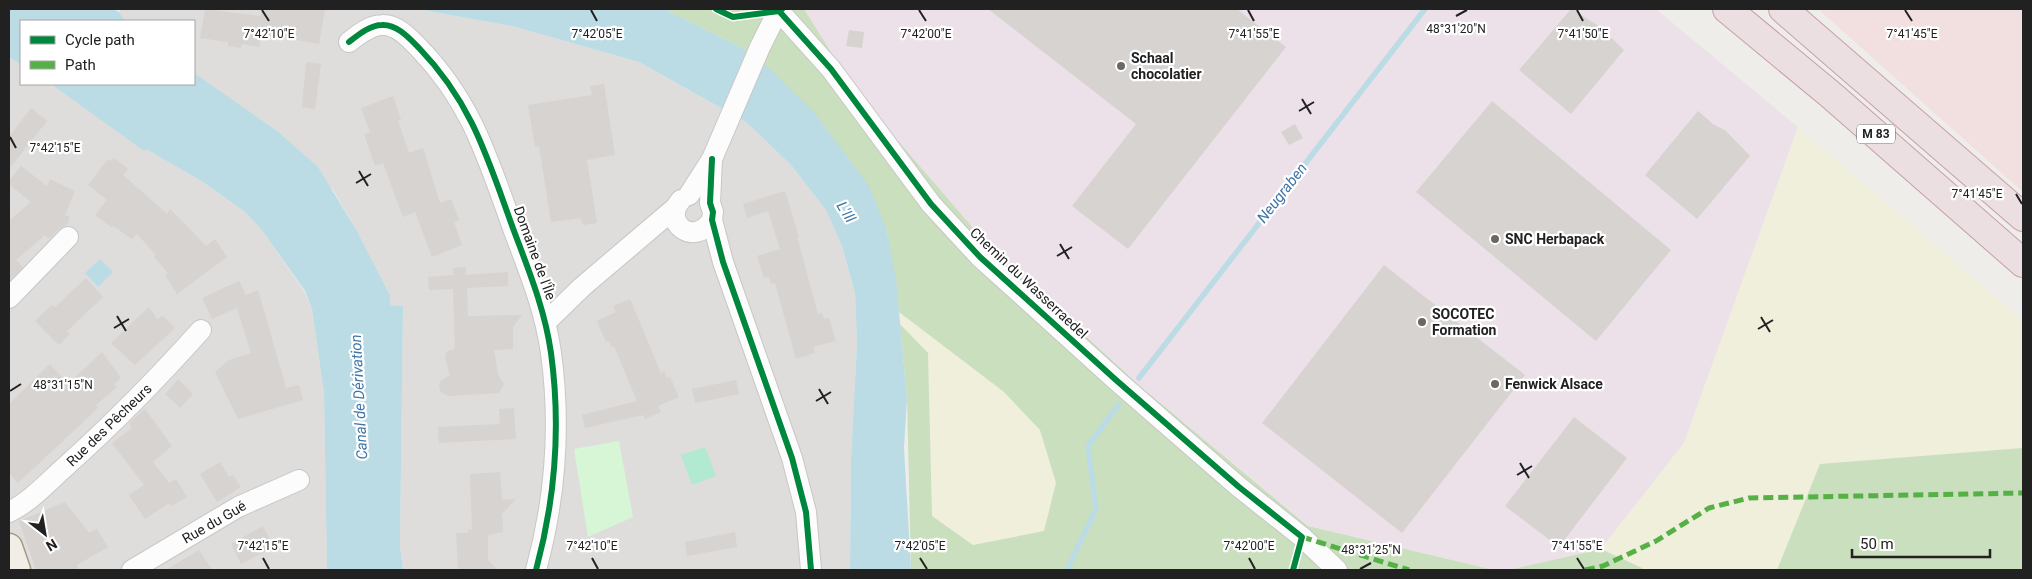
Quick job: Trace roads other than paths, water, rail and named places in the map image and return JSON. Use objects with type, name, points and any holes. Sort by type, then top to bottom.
[{"type":"highway","name":"M 83","points":[[1727,9],[1839,102],[2023,263]]},
{"type":"highway","name":"M 83","points":[[1783,9],[2023,217]]},
{"type":"highway","points":[[1807,9],[1817,18],[1838,56]]},
{"type":"main road","points":[[9,547],[17,570]]},
{"type":"street","name":"Domaine de l'Île","points":[[546,322],[582,287],[682,201],[712,159],[760,47],[779,10]]},
{"type":"street","name":"Chemin du Wasserraedel","points":[[779,10],[831,69],[931,204],[980,257],[1123,386],[1239,487],[1302,537],[1338,570]]},
{"type":"street","name":"Domaine de l'Île","points":[[349,42],[370,28],[383,24],[394,27],[405,34],[428,57],[455,91],[476,130],[535,285],[546,322],[551,353],[556,414],[549,515],[536,570]]},
{"type":"street","name":"Domaine de l'Île","points":[[712,159],[700,221],[723,262],[792,458],[806,512],[810,570]]},
{"type":"street","points":[[697,194],[705,197],[700,221],[674,215],[682,201],[697,194]]},
{"type":"street","name":"Domaine de l'Île","points":[[641,238],[700,221]]},
{"type":"street","points":[[9,298],[68,237]]},
{"type":"street","name":"Rue des Pêcheurs","points":[[9,512],[38,491],[109,427],[202,330]]},
{"type":"street","name":"Rue du Gué","points":[[132,570],[238,507],[299,480]]},
{"type":"water","points":[[9,9],[113,9],[119,12],[125,20],[20,20],[20,64],[9,57]]},
{"type":"water","name":"L'Ill","points":[[417,9],[664,9],[739,46],[770,69],[814,112],[869,186],[887,231],[896,279],[907,398],[904,448],[911,570],[850,570],[851,458],[857,343],[855,293],[842,246],[826,210],[791,165],[746,122],[639,62],[512,26]]},
{"type":"water","name":"Canal de Dérivation","points":[[195,74],[277,131],[318,167],[357,231],[390,295],[390,305],[403,306],[400,545],[403,570],[327,570],[324,394],[312,309],[305,291],[261,229],[245,212],[203,182],[146,149],[144,151],[52,85],[195,85]]},
{"type":"water","points":[[100,259],[113,272],[98,287],[85,273]]},
{"type":"waterway","name":"Neugraben","points":[[1139,378],[1425,9]]},
{"type":"waterway","name":"Neugraben","points":[[1067,570],[1096,509],[1088,446],[1119,404]]},
{"type":"place","name":"Schaal chocolatier","points":[[1121,66]]},
{"type":"place","name":"SNC Herbapack","points":[[1495,239]]},
{"type":"place","name":"SOCOTEC Formation","points":[[1422,322]]},
{"type":"place","name":"Fenwick Alsace","points":[[1495,384]]}]
